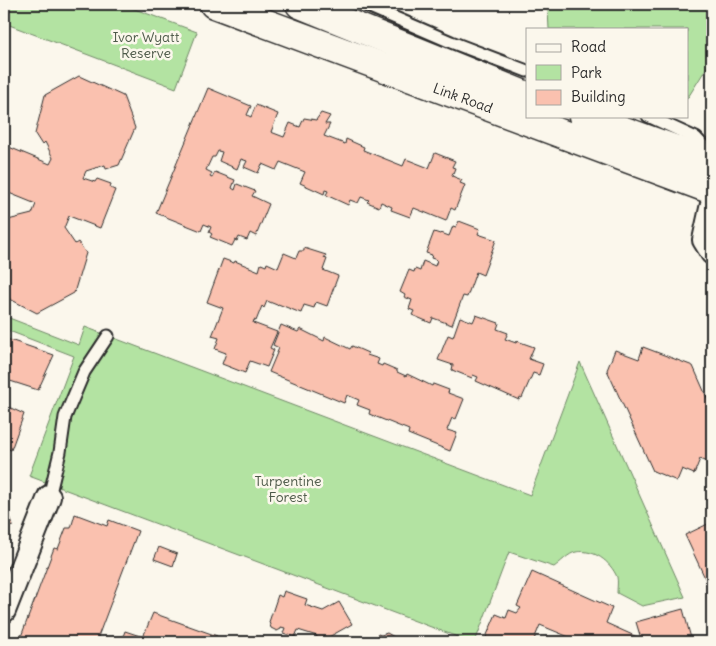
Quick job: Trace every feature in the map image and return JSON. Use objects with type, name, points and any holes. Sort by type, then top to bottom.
[{"type":"main road","name":"Link Road","points":[[214,4],[712,190]]},
{"type":"main road","name":"Link Road","points":[[300,4],[526,96]]},
{"type":"main road","points":[[588,118],[712,163]]},
{"type":"street","points":[[712,204],[704,240],[712,253]]},
{"type":"street","points":[[4,611],[48,497]]},
{"type":"lane","points":[[363,4],[451,42],[526,71]]},
{"type":"lane","points":[[652,118],[696,138],[712,155]]},
{"type":"lane","points":[[48,497],[60,452],[64,417],[84,372],[108,336]]},
{"type":"green space","name":"Ivor Wyatt Reserve","points":[[4,4],[121,4],[197,32],[176,88],[4,23]]},
{"type":"green space","points":[[543,4],[712,4],[712,59],[688,97],[688,28],[549,28],[548,10]]},
{"type":"green space","name":"Turpentine Forest","points":[[4,316],[79,345],[85,327],[530,495],[580,362],[685,597],[642,606],[617,593],[617,577],[614,571],[601,557],[589,552],[573,553],[554,567],[509,552],[475,642],[471,642],[29,476],[74,356],[4,329]]},
{"type":"building","points":[[79,76],[123,96],[135,128],[119,165],[106,169],[105,165],[86,171],[83,178],[95,182],[97,179],[111,184],[110,188],[115,190],[100,228],[69,216],[64,228],[75,244],[78,242],[86,253],[74,293],[37,313],[4,296],[4,221],[32,214],[36,204],[4,191],[4,145],[50,164],[53,158],[45,142],[42,145],[35,134],[45,95]]},
{"type":"building","points":[[208,88],[251,106],[247,115],[251,117],[256,105],[278,114],[271,132],[284,137],[290,123],[300,127],[304,118],[316,120],[321,113],[330,116],[325,124],[330,124],[324,136],[345,144],[346,139],[364,147],[363,150],[403,166],[406,159],[429,168],[435,153],[455,161],[452,167],[455,168],[452,176],[462,180],[460,183],[465,185],[455,210],[451,208],[446,221],[414,208],[410,217],[391,210],[392,207],[381,202],[379,207],[361,197],[358,203],[350,200],[348,205],[326,195],[328,191],[325,190],[324,194],[300,183],[305,172],[280,162],[276,170],[262,164],[258,173],[244,167],[247,161],[241,159],[237,169],[219,161],[222,152],[218,151],[215,157],[212,157],[206,170],[212,173],[210,177],[212,178],[215,172],[235,180],[232,188],[235,190],[237,184],[255,191],[252,196],[269,204],[256,236],[250,233],[247,240],[239,237],[232,246],[210,237],[212,234],[209,232],[211,227],[204,224],[201,231],[156,213]]},
{"type":"building","points":[[459,221],[480,229],[478,234],[496,240],[483,275],[476,272],[467,297],[463,296],[452,325],[433,318],[431,323],[412,315],[414,311],[409,309],[412,300],[404,297],[405,295],[400,292],[409,270],[414,272],[415,269],[420,271],[423,261],[435,266],[437,260],[431,258],[432,255],[426,253],[434,232],[449,236],[453,226],[456,227]]},
{"type":"building","points":[[304,248],[326,255],[324,258],[327,259],[323,270],[338,276],[327,306],[316,302],[314,308],[304,305],[301,313],[267,301],[264,308],[262,306],[256,321],[254,320],[253,323],[277,332],[270,348],[274,350],[267,367],[250,361],[245,373],[222,364],[226,353],[215,349],[219,338],[212,336],[223,308],[207,302],[223,259],[234,263],[235,261],[259,271],[261,264],[266,266],[267,263],[278,268],[284,253],[296,258],[299,251],[304,251]]},
{"type":"building","points":[[476,315],[499,323],[497,329],[508,333],[505,339],[534,347],[529,359],[543,364],[539,375],[533,373],[522,398],[520,397],[519,400],[476,381],[478,377],[473,375],[472,378],[452,370],[453,365],[438,360],[448,335],[453,337],[460,317],[473,322]]},
{"type":"building","points":[[281,325],[298,332],[300,329],[324,341],[325,337],[350,349],[352,346],[368,353],[367,355],[379,359],[377,364],[382,366],[383,364],[406,376],[407,374],[432,386],[433,384],[449,390],[448,393],[464,399],[456,419],[452,418],[447,430],[457,433],[450,451],[408,434],[409,430],[369,414],[370,410],[357,405],[359,400],[347,395],[344,403],[269,372],[279,348],[273,345]]},
{"type":"building","points":[[4,338],[54,355],[38,390],[4,379]]},
{"type":"building","points":[[643,347],[693,366],[712,409],[711,463],[700,459],[694,474],[682,469],[677,481],[653,471],[607,370],[615,350],[639,359]]},
{"type":"building","points":[[4,405],[24,414],[11,450],[4,448]]},
{"type":"building","points":[[4,496],[13,526],[4,528]]},
{"type":"building","points":[[75,514],[107,526],[109,520],[138,531],[96,642],[19,642],[54,548],[58,549],[66,528],[71,528]]},
{"type":"building","points":[[712,522],[712,593],[685,535]]},
{"type":"building","points":[[159,547],[177,554],[173,566],[154,559]]},
{"type":"building","points":[[532,572],[612,608],[606,623],[637,637],[635,642],[581,642],[540,625],[533,642],[484,642],[496,614],[506,618],[509,610],[517,613],[521,608],[517,606]]},
{"type":"building","points":[[284,591],[307,599],[305,605],[323,611],[339,602],[352,624],[320,642],[315,642],[317,636],[298,630],[295,637],[283,633],[285,628],[281,627],[277,631],[271,628],[269,622],[278,595],[282,597]]},
{"type":"building","points":[[683,609],[692,642],[642,642],[636,622]]},
{"type":"building","points":[[153,613],[217,636],[215,642],[121,642],[125,631],[143,637]]},
{"type":"building","points":[[387,633],[394,637],[397,642],[375,642],[378,634]]}]
